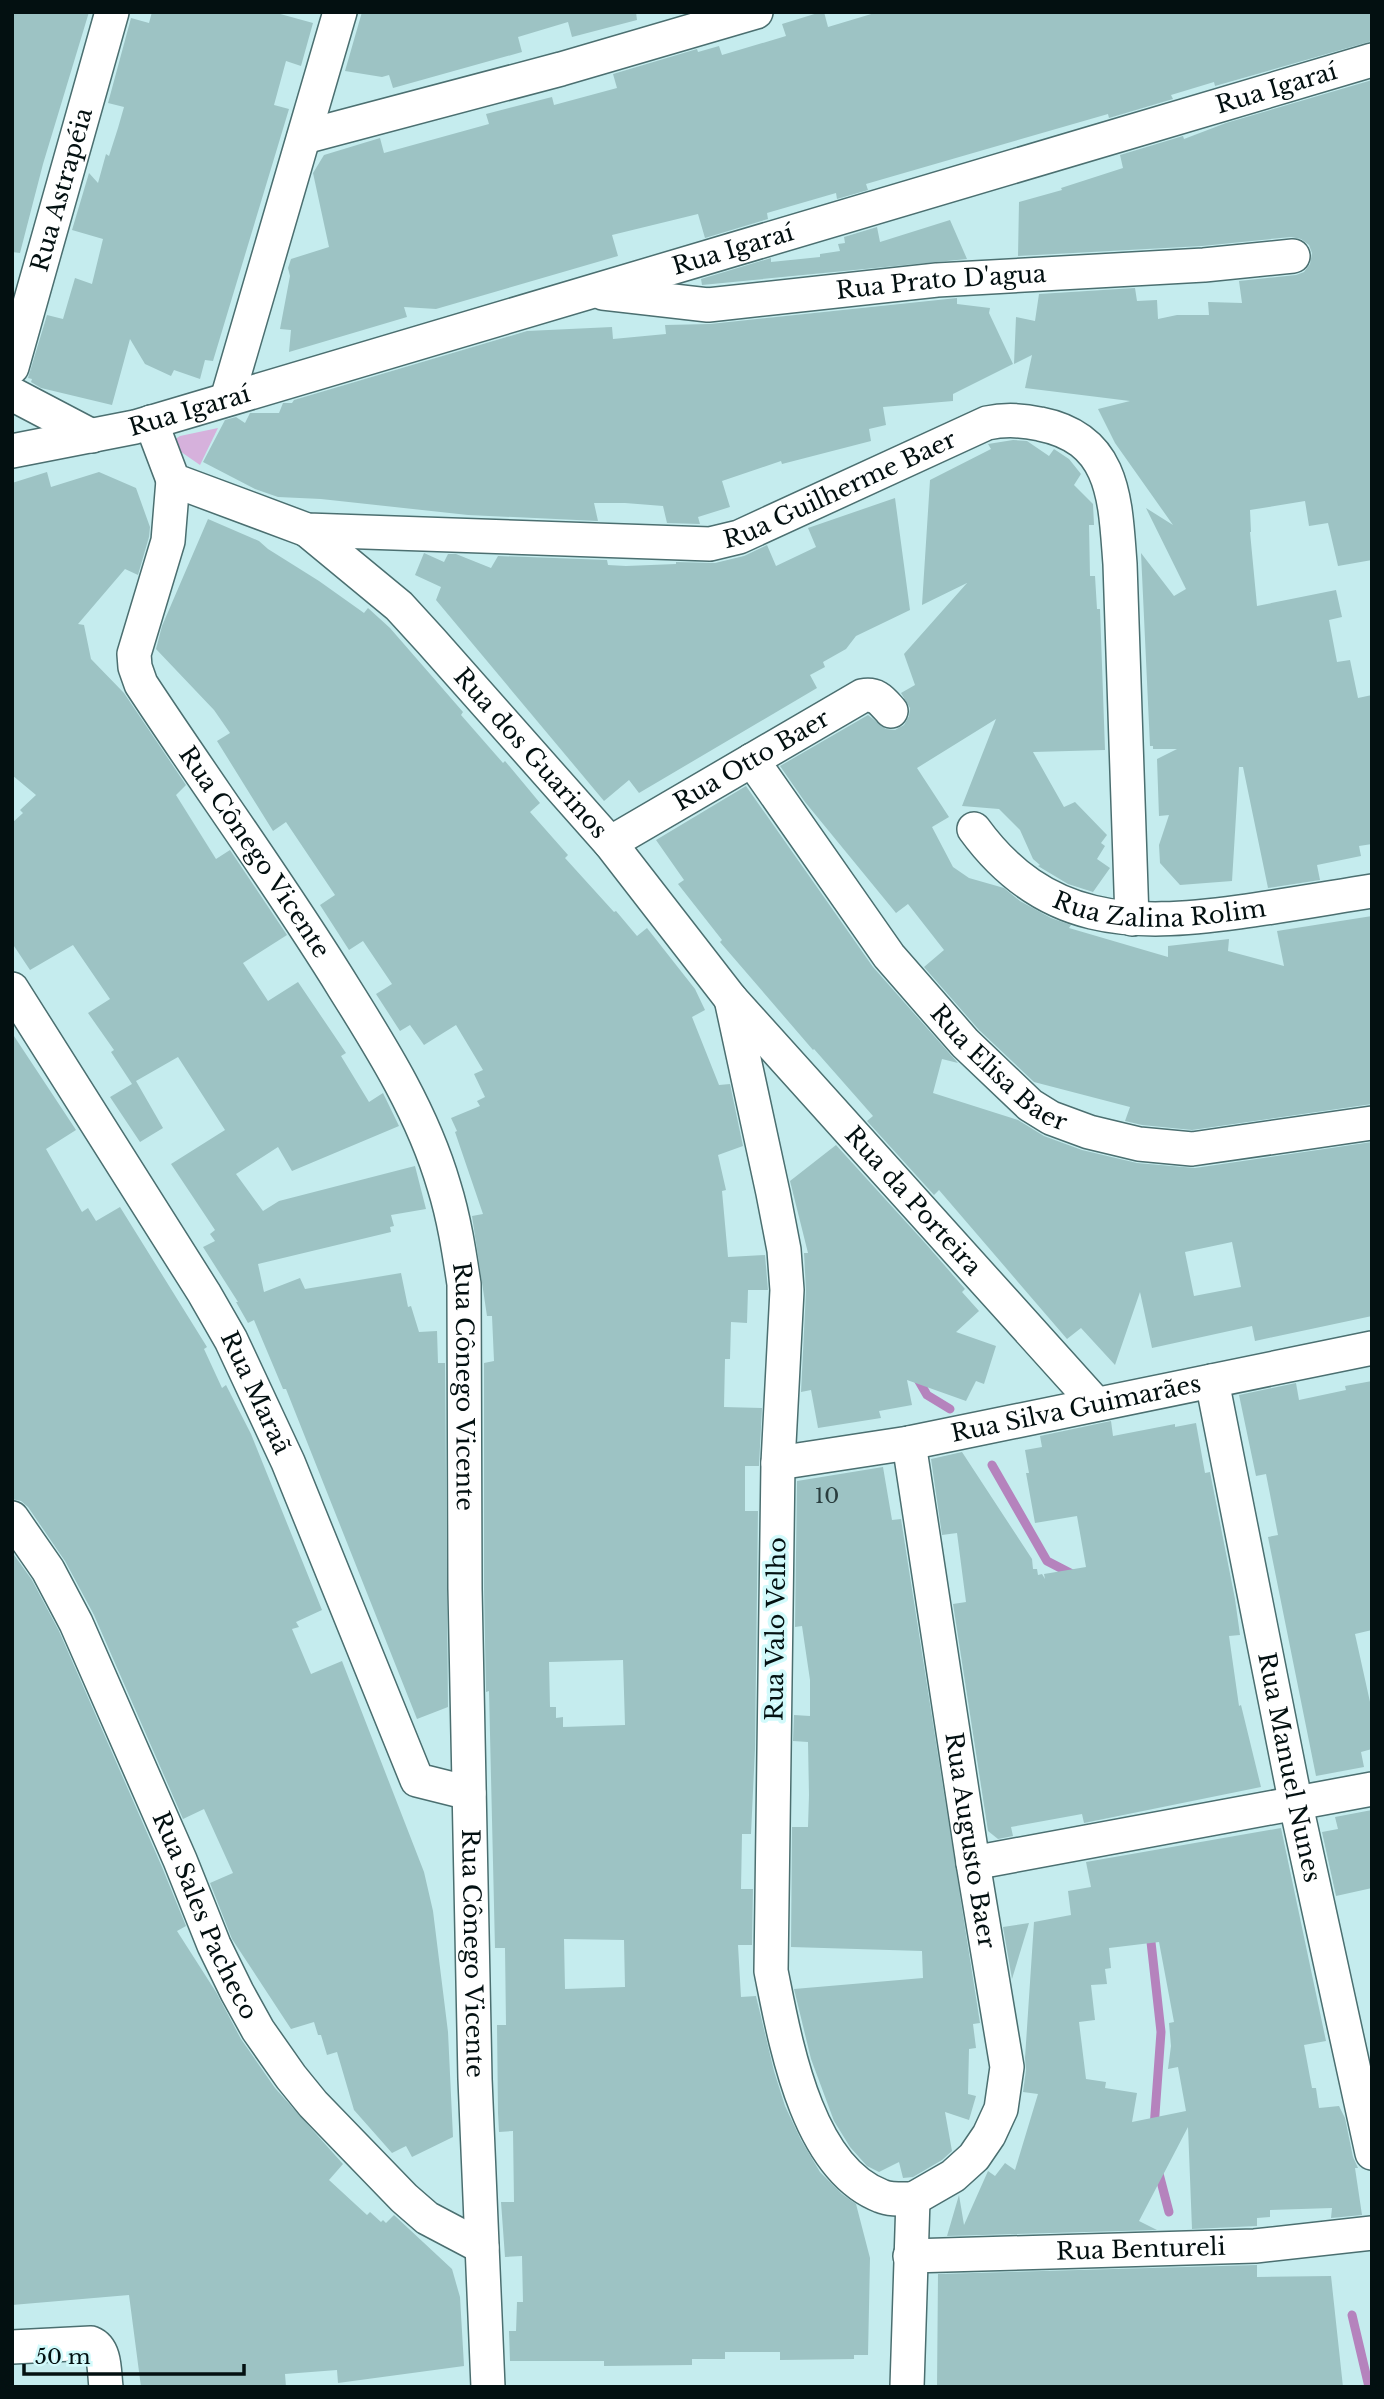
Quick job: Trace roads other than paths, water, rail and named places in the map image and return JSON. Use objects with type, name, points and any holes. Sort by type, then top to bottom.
[{"type":"street","name":"Rua Astrapéia","points":[[12,367],[112,12]]},
{"type":"street","points":[[227,399],[340,12]]},
{"type":"street","points":[[304,137],[561,69],[755,12]]},
{"type":"street","name":"Rua Igaraí","points":[[12,451],[151,422],[1372,60]]},
{"type":"street","name":"Rua Prato D'agua","points":[[590,292],[708,305],[937,280],[1204,265],[1293,256]]},
{"type":"street","points":[[12,394],[92,436]]},
{"type":"street","name":"Rua Guilherme Baer","points":[[173,480],[307,530],[710,544],[739,537],[987,423],[1017,420],[1053,427],[1077,436],[1103,468],[1111,485],[1116,512],[1132,919]]},
{"type":"street","points":[[151,422],[173,480]]},
{"type":"street","name":"Rua Cônego Vicente","points":[[173,480],[168,541],[134,654],[141,684],[312,937],[392,1065],[417,1117],[443,1184],[457,1236],[464,1284],[465,1589],[475,2079],[488,2387]]},
{"type":"street","name":"Rua dos Guarinos","points":[[307,530],[400,606],[610,843],[731,999]]},
{"type":"street","name":"Rua Otto Baer","points":[[610,843],[862,696],[871,694],[879,698],[891,712]]},
{"type":"street","name":"Rua Elisa Baer","points":[[752,760],[889,956],[965,1043],[1030,1105],[1051,1118],[1090,1132],[1139,1144],[1192,1149],[1372,1123]]},
{"type":"street","name":"Rua Zalina Rolim","points":[[974,829],[1005,867],[1052,897],[1102,916],[1187,919],[1372,891]]},
{"type":"street","name":"Rua Maraã","points":[[12,989],[231,1340],[288,1462],[417,1780],[469,1793]]},
{"type":"street","name":"Rua da Porteira","points":[[731,999],[1096,1404]]},
{"type":"street","name":"Rua Valo Velho","points":[[731,999],[784,1250],[787,1290],[778,1463],[771,1970],[784,2035],[803,2099],[832,2158],[850,2177],[870,2191],[884,2197],[913,2199]]},
{"type":"street","name":"Rua Silva Guimarães","points":[[778,1463],[909,1443],[1372,1348]]},
{"type":"street","name":"Rua Manuel Nunes","points":[[1212,1381],[1296,1805],[1372,2153]]},
{"type":"street","name":"Rua Augusto Baer","points":[[909,1443],[1007,2067],[1001,2109],[989,2135],[974,2157],[953,2176],[913,2199]]},
{"type":"street","name":"Rua Sales Pacheco","points":[[12,1518],[48,1570],[76,1623],[180,1860],[214,1945],[258,2030],[313,2104],[404,2198],[427,2218],[482,2247]]},
{"type":"street","points":[[973,1863],[1372,1789]]},
{"type":"street","points":[[907,2387],[913,2199]]},
{"type":"street","name":"Rua Bentureli","points":[[911,2256],[1255,2246],[1372,2233]]},
{"type":"street","points":[[12,2347],[91,2343],[97,2345],[101,2351],[106,2387]]},
{"type":"waterway","points":[[916,1376],[927,1395],[950,1409]]},
{"type":"waterway","points":[[992,1465],[1047,1561],[1074,1575]]},
{"type":"waterway","points":[[1150,1933],[1161,2032],[1154,2128]]},
{"type":"waterway","points":[[1158,2170],[1169,2212]]},
{"type":"waterway","points":[[1352,2315],[1369,2387]]}]
